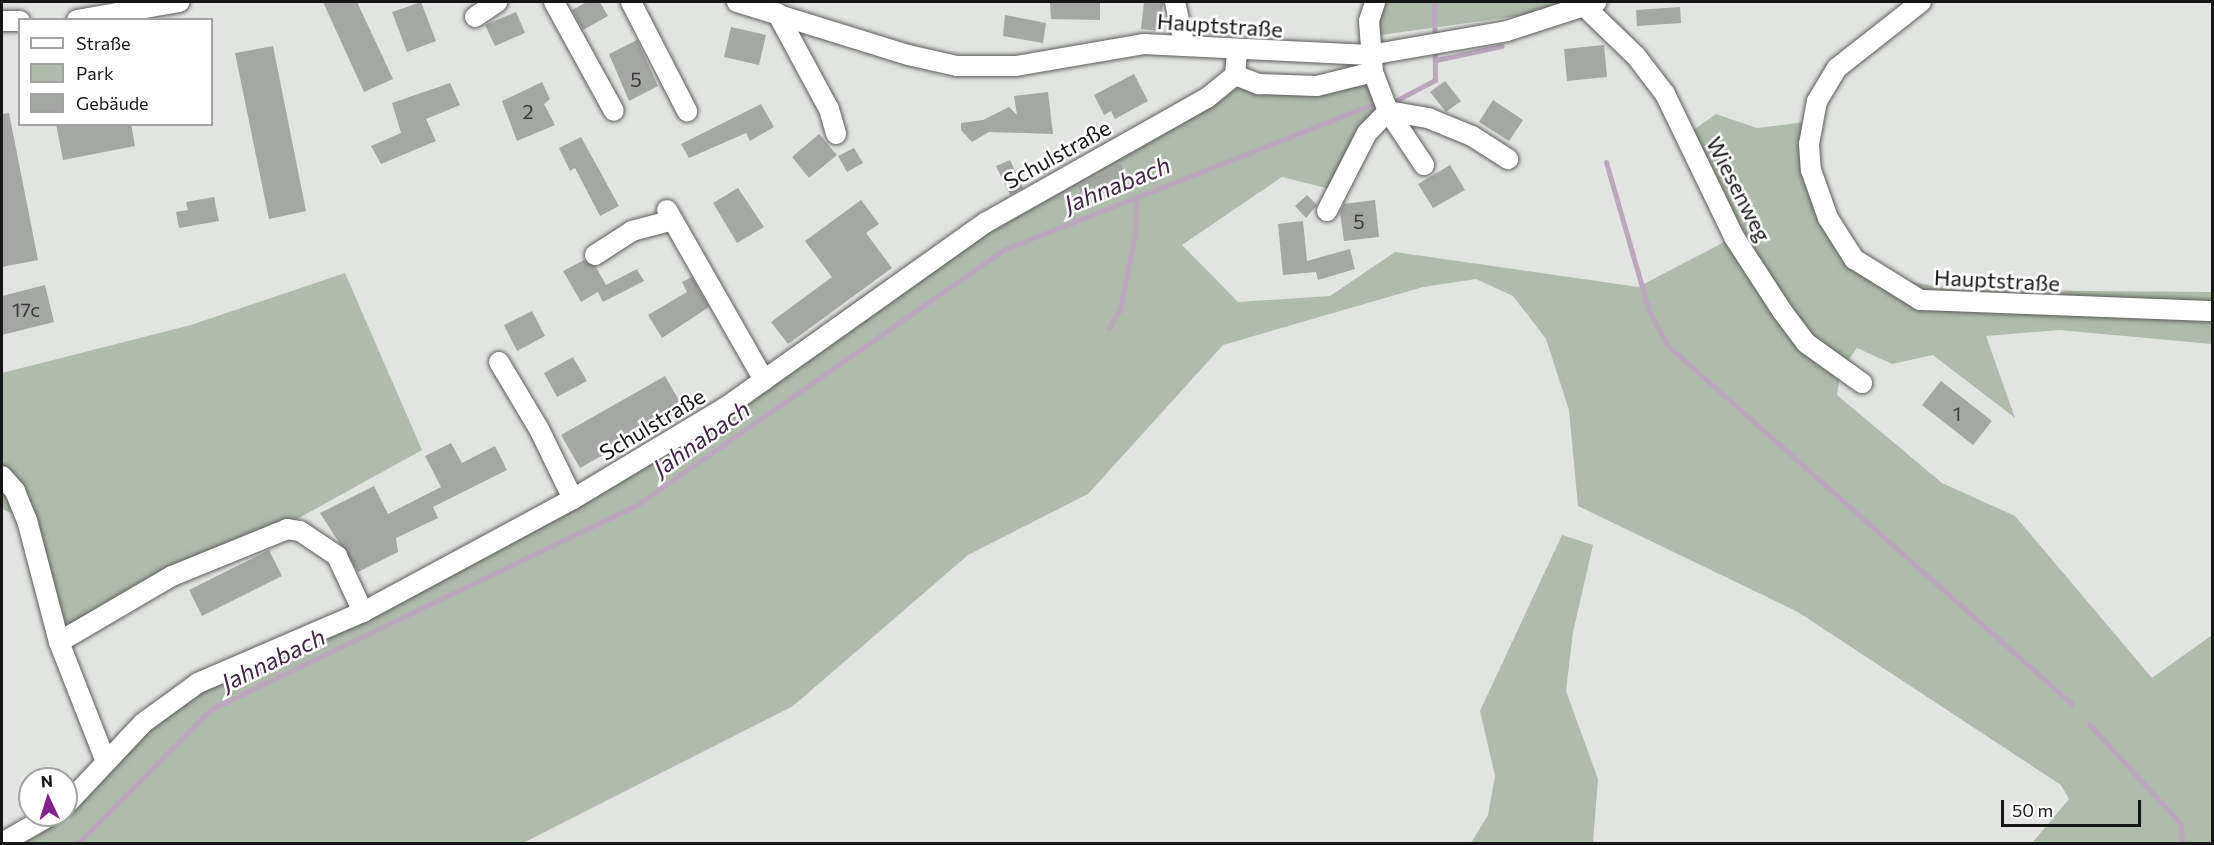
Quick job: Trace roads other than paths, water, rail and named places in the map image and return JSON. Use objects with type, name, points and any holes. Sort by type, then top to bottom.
[{"type":"street","points":[[82,18],[106,9],[178,2]]},
{"type":"street","points":[[475,17],[497,2]]},
{"type":"street","points":[[554,2],[614,111]]},
{"type":"street","points":[[631,2],[687,111]]},
{"type":"street","name":"Hauptstraße","points":[[736,2],[957,66],[1016,66],[1143,44],[1184,43],[1372,64],[1419,47],[1507,31],[1590,4]]},
{"type":"street","points":[[1175,2],[1184,43]]},
{"type":"street","points":[[1375,2],[1372,64],[1388,111],[1424,165]]},
{"type":"street","name":"Hauptstraße","points":[[1921,2],[1837,68],[1817,101],[1809,144],[1811,170],[1828,218],[1854,259],[1920,300],[2212,311]]},
{"type":"street","name":"Wiesenweg","points":[[1590,4],[1636,56],[1665,94],[1734,237],[1806,343],[1862,383]]},
{"type":"street","points":[[777,13],[829,109],[836,134]]},
{"type":"street","points":[[2,21],[18,21]]},
{"type":"street","points":[[1237,50],[1235,75],[1258,84],[1317,86],[1372,64]]},
{"type":"street","name":"Schulstraße","points":[[78,792],[143,723],[198,683],[363,612],[573,499],[764,380],[985,223],[1207,98],[1235,75]]},
{"type":"street","points":[[1388,111],[1439,123],[1472,136],[1508,159]]},
{"type":"street","points":[[1327,211],[1367,133],[1388,111]]},
{"type":"street","points":[[594,255],[632,231],[670,215],[764,380]]},
{"type":"street","points":[[499,362],[540,429],[573,499]]},
{"type":"street","points":[[2,476],[15,491],[27,520],[59,642],[106,762]]},
{"type":"street","points":[[59,642],[172,576],[286,529],[300,531],[337,556],[363,612]]},
{"type":"street","points":[[2,843],[30,827]]},
{"type":"waterway","points":[[1397,100],[1435,80],[1434,2]]},
{"type":"waterway","points":[[1436,60],[1502,46]]},
{"type":"waterway","name":"Jahnabach","points":[[77,844],[211,709],[638,504],[1005,249],[1373,104]]},
{"type":"waterway","points":[[1606,162],[1649,311],[1667,345],[2072,704]]},
{"type":"waterway","points":[[1109,328],[1120,309],[1135,233],[1136,196]]},
{"type":"waterway","points":[[2089,724],[2181,824],[2182,844]]}]
